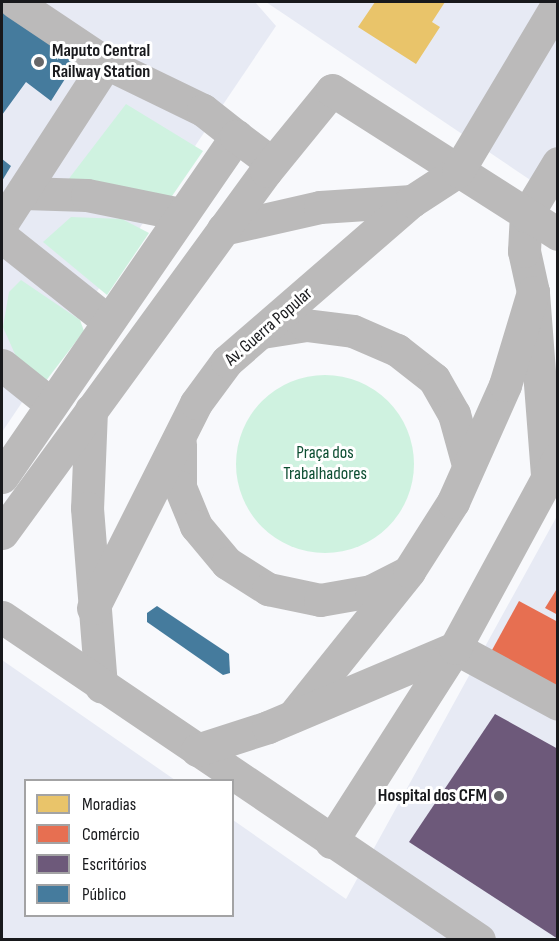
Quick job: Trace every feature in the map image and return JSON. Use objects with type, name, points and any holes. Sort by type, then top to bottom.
[{"type":"street","points":[[15,2],[106,63],[203,110],[236,136],[269,167]]},
{"type":"street","name":"Av. Guerra Popular","points":[[93,608],[196,404],[227,361],[412,201],[458,171],[558,3]]},
{"type":"street","points":[[2,224],[106,63]]},
{"type":"street","points":[[2,533],[41,482],[92,405],[269,167],[332,90],[526,216],[558,234]]},
{"type":"street","points":[[2,477],[180,214],[236,136]]},
{"type":"street","points":[[331,842],[455,648],[553,466],[533,292],[524,251],[526,216],[558,163]]},
{"type":"street","points":[[24,193],[87,195],[180,214]]},
{"type":"street","name":"Av. Guerra Popular","points":[[223,230],[320,207],[412,201]]},
{"type":"street","points":[[2,237],[108,321]]},
{"type":"street","points":[[293,716],[409,571],[453,502],[505,384],[533,292]]},
{"type":"street","points":[[262,332],[306,325],[353,331],[397,351],[434,380],[454,414],[468,465]]},
{"type":"street","points":[[2,365],[51,404]]},
{"type":"street","points":[[92,405],[87,508],[93,608],[101,686]]},
{"type":"street","points":[[180,436],[180,487],[196,526],[227,563],[268,589],[320,600],[370,591],[409,571]]},
{"type":"street","points":[[2,616],[331,842],[479,939]]},
{"type":"street","points":[[455,648],[558,704]]},
{"type":"street","points":[[197,750],[293,716],[455,648]]},
{"type":"shaded area","points":[[2,2],[255,2],[276,26],[2,432]]},
{"type":"shaded area","points":[[266,2],[557,2],[557,198]]},
{"type":"shaded area","points":[[557,516],[557,939],[2,939],[2,660],[174,779],[24,779],[24,917],[234,917],[234,821],[346,899]]},
{"type":"green space","points":[[126,104],[203,151],[170,199],[61,189]]},
{"type":"green space","points":[[71,217],[122,219],[149,233],[107,295],[43,242]]},
{"type":"green space","points":[[21,280],[80,320],[84,331],[42,386],[18,361],[3,327],[9,292]]},
{"type":"green space","name":"Praça dos Trabalhadores","points":[[325,375],[359,382],[388,401],[407,430],[414,464],[407,498],[388,527],[359,546],[325,553],[291,546],[262,527],[243,498],[236,464],[243,430],[262,401],[291,382]]},
{"type":"building: Moradias","points":[[375,2],[445,2],[432,22],[440,27],[416,64],[358,27]]},
{"type":"building: Comércio","points":[[558,587],[558,615],[545,608]]},
{"type":"building: Comércio","points":[[519,601],[558,622],[558,699],[486,661]]},
{"type":"building: Escritórios","name":"Hospital dos CFM","points":[[495,714],[558,749],[558,939],[409,842]]},
{"type":"building: Público","name":"Maputo Central Railway Station","points":[[2,2],[89,41],[51,101],[26,82],[2,115]]},
{"type":"building: Público","points":[[2,159],[11,166],[2,181]]},
{"type":"building: Público","points":[[157,606],[229,654],[230,673],[223,675],[147,622],[147,613]]},
{"type":"place","name":"Maputo Central Railway Station","points":[[39,62]]},
{"type":"place","name":"Hospital dos CFM","points":[[499,796]]}]
